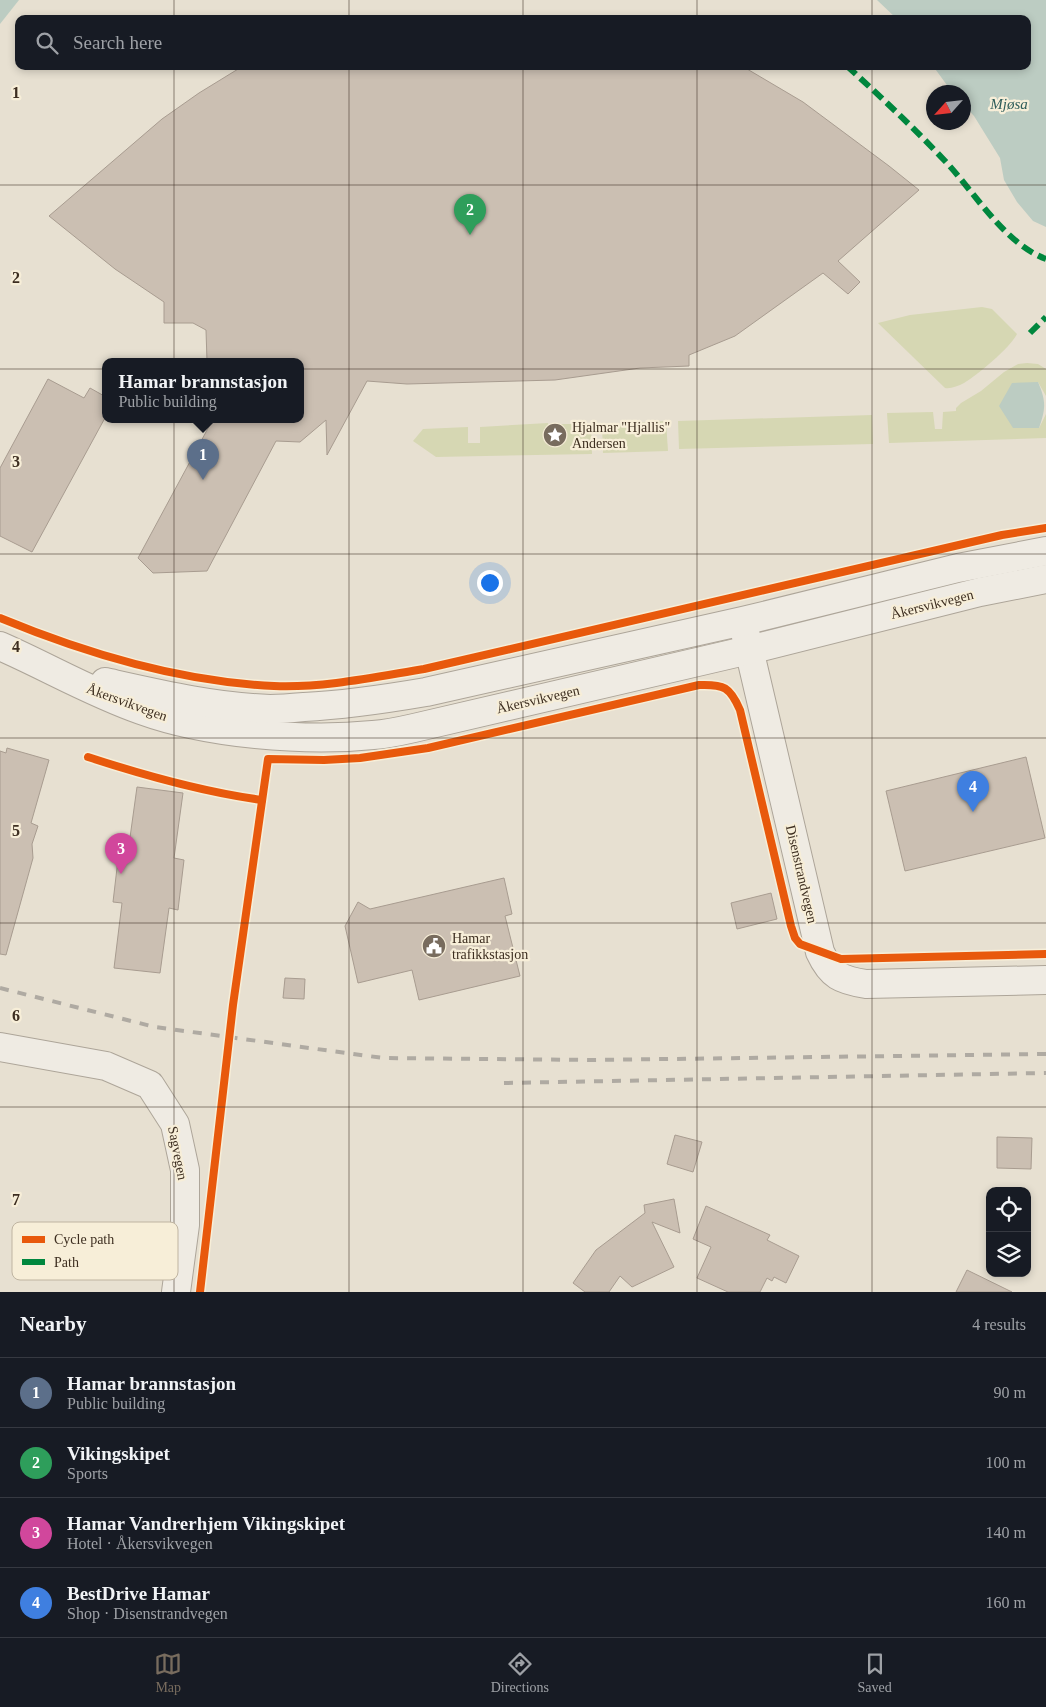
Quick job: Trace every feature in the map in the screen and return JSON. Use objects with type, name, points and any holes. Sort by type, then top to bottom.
[{"type":"street","name":"Åkersvikvegen","points":[[34,661],[103,682],[174,697],[236,707],[272,709],[341,705],[426,692],[743,621],[958,568],[1046,551]]},
{"type":"street","name":"Åkersvikvegen","points":[[0,646],[108,698],[171,719],[238,731],[344,738],[376,735],[414,728],[749,650],[980,592],[1046,579]]},
{"type":"street","name":"Disenstrandvegen","points":[[743,621],[820,952],[827,967],[851,982],[866,984],[1046,980]]},
{"type":"street","name":"Sagvegen","points":[[0,1047],[106,1066],[150,1085],[175,1124],[185,1170],[185,1225],[178,1277]]},
{"type":"green space","points":[[982,307],[992,309],[1017,334],[1001,354],[985,368],[964,383],[950,388],[945,388],[878,323],[910,315]]},
{"type":"green space","points":[[1018,364],[1038,364],[1046,369],[1046,396],[1038,382],[1039,428],[1046,414],[1046,438],[889,443],[887,413],[933,412],[935,429],[942,429],[943,412],[956,411],[956,408],[961,403],[981,391],[1004,372]]},
{"type":"green space","points":[[872,415],[873,444],[679,449],[678,421]]},
{"type":"green space","points":[[666,421],[668,451],[603,453],[602,425]]},
{"type":"green space","points":[[548,423],[550,441],[561,441],[561,424],[591,424],[592,454],[436,457],[413,441],[423,429],[468,427],[468,443],[480,443],[480,427]]},
{"type":"water","points":[[0,0],[19,0],[0,24]]},
{"type":"water","name":"Mjøsa","points":[[877,0],[1046,0],[1046,227],[1033,221],[1017,202],[1004,180],[1000,158],[971,113],[971,85],[947,85],[936,70],[1031,70],[1031,15],[893,15]]},
{"type":"water","points":[[1038,382],[1043,394],[1044,405],[1039,428],[1013,428],[999,406],[1012,383]]},
{"type":"building","points":[[236,70],[749,70],[803,102],[919,190],[838,261],[860,282],[848,294],[823,273],[735,336],[689,355],[689,366],[640,368],[555,380],[407,384],[367,381],[327,455],[326,420],[300,442],[276,441],[207,571],[153,573],[138,558],[211,423],[304,423],[304,358],[207,358],[206,330],[193,323],[164,323],[164,302],[115,269],[49,216],[162,119]]},
{"type":"building","points":[[48,379],[84,398],[90,388],[102,395],[102,423],[32,552],[0,536],[0,468]]},
{"type":"building","points":[[7,748],[49,760],[31,823],[38,826],[32,844],[33,858],[6,955],[0,954],[0,751],[6,753]]},
{"type":"building","points":[[1026,757],[1045,838],[905,871],[886,791]]},
{"type":"building","points":[[137,787],[183,793],[174,858],[184,860],[178,910],[169,908],[160,973],[114,968],[122,903],[113,902],[119,851],[128,852]]},
{"type":"building","points":[[504,878],[512,914],[505,916],[520,976],[419,1000],[412,970],[358,983],[345,926],[358,902],[370,909]]},
{"type":"building","points":[[771,893],[777,919],[737,929],[731,903]]},
{"type":"building","points":[[285,978],[305,979],[304,999],[283,998]]},
{"type":"building","points":[[675,1135],[702,1142],[693,1172],[667,1164]]},
{"type":"building","points":[[997,1137],[1032,1138],[1031,1169],[997,1168]]},
{"type":"building","points":[[674,1199],[680,1233],[652,1222],[674,1267],[632,1287],[620,1276],[609,1292],[585,1292],[573,1283],[596,1250],[645,1213],[644,1205]]},
{"type":"building","points":[[706,1206],[770,1235],[767,1240],[799,1256],[786,1283],[774,1277],[772,1281],[767,1278],[760,1292],[728,1292],[697,1278],[711,1247],[693,1239]]},
{"type":"building","points":[[967,1270],[1012,1292],[956,1292]]},
{"type":"railway","points":[[0,988],[155,1027],[383,1058],[592,1060],[1046,1054]]},
{"type":"railway","points":[[504,1083],[1046,1073]]},
{"type":"marked path","points":[[851,70],[934,149],[1004,230],[1031,252],[1046,259]]},
{"type":"marked path","points":[[1030,333],[1046,317]]},
{"type":"cycle path","points":[[0,618],[100,654],[168,672],[203,679],[239,683],[274,686],[312,685],[424,669],[1002,535],[1046,528]]},
{"type":"cycle path","points":[[200,1292],[233,1005],[268,759],[324,760],[360,758],[428,748],[699,685],[720,686],[733,696],[740,710],[791,926],[795,938],[800,944],[841,959],[1046,954]]},
{"type":"cycle path","points":[[88,757],[175,783],[218,793],[262,800]]},
{"type":"place","name":"Vikingskipet","points":[[470,235]]},
{"type":"place","name":"Hjalmar \"Hjallis\" Andersen","points":[[555,435]]},
{"type":"place","name":"Hamar brannstasjon","points":[[203,480]]},
{"type":"place","name":"BestDrive Hamar","points":[[973,812]]},
{"type":"place","name":"Hamar Vandrerhjem Vikingskipet","points":[[121,874]]},
{"type":"place","name":"Hamar trafikkstasjon","points":[[434,946]]}]
